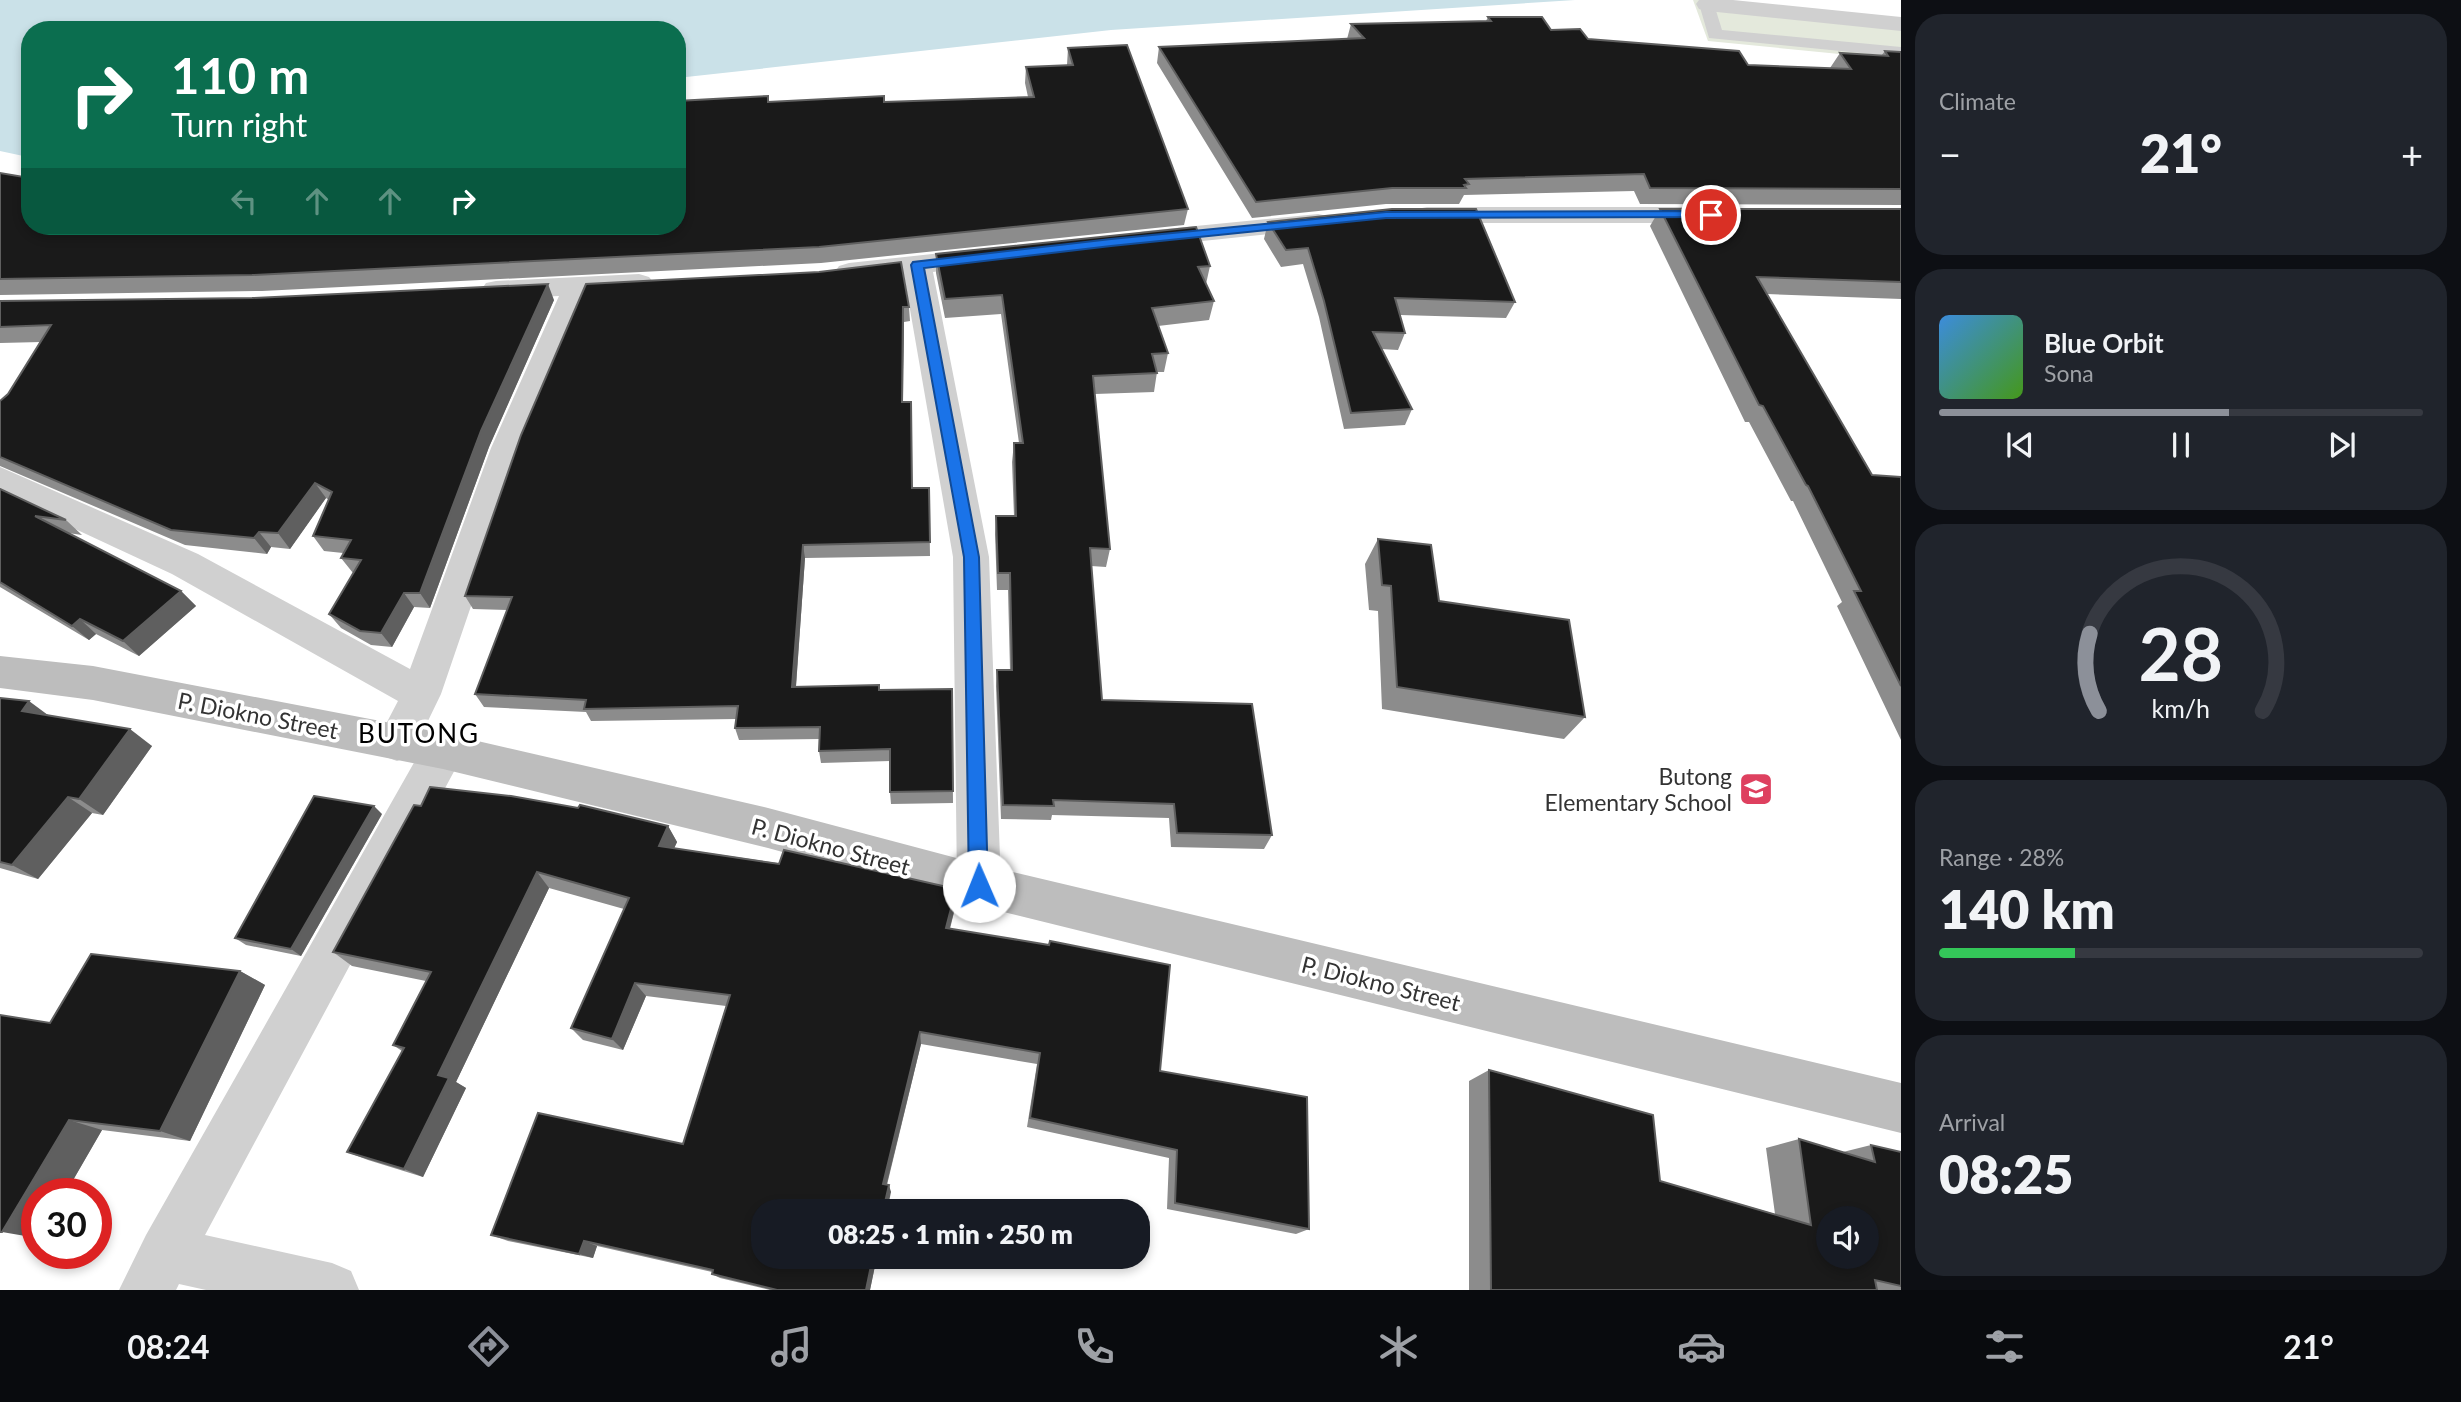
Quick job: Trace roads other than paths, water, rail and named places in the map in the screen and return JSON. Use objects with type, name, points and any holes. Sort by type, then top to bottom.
[{"type":"main road","name":"P. Diokno Street","points":[[0,673],[93,683],[443,751],[768,828],[979,886],[1901,1108]]},
{"type":"street","points":[[1707,4],[1901,24]]},
{"type":"street","points":[[1400,215],[1734,215]]},
{"type":"street","points":[[1124,241],[1344,219]]},
{"type":"street","points":[[821,275],[1014,253]]},
{"type":"street","points":[[917,265],[971,557],[979,886]]},
{"type":"street","points":[[468,292],[659,282]]},
{"type":"street","points":[[397,743],[421,694],[509,448],[578,286]]},
{"type":"street","points":[[0,480],[185,564],[421,694]]},
{"type":"street","points":[[332,1290],[155,1272],[443,751]]},
{"type":"lane","points":[[1707,4],[1715,34],[1901,51]]},
{"type":"water","points":[[0,0],[1575,0],[1111,30],[686,77],[686,21],[21,21],[21,156],[0,151]]},
{"type":"place","name":"Butong Elementary School","points":[[1756,789]]},
{"type":"district","name":"BUTONG","points":[[419,733]]}]
